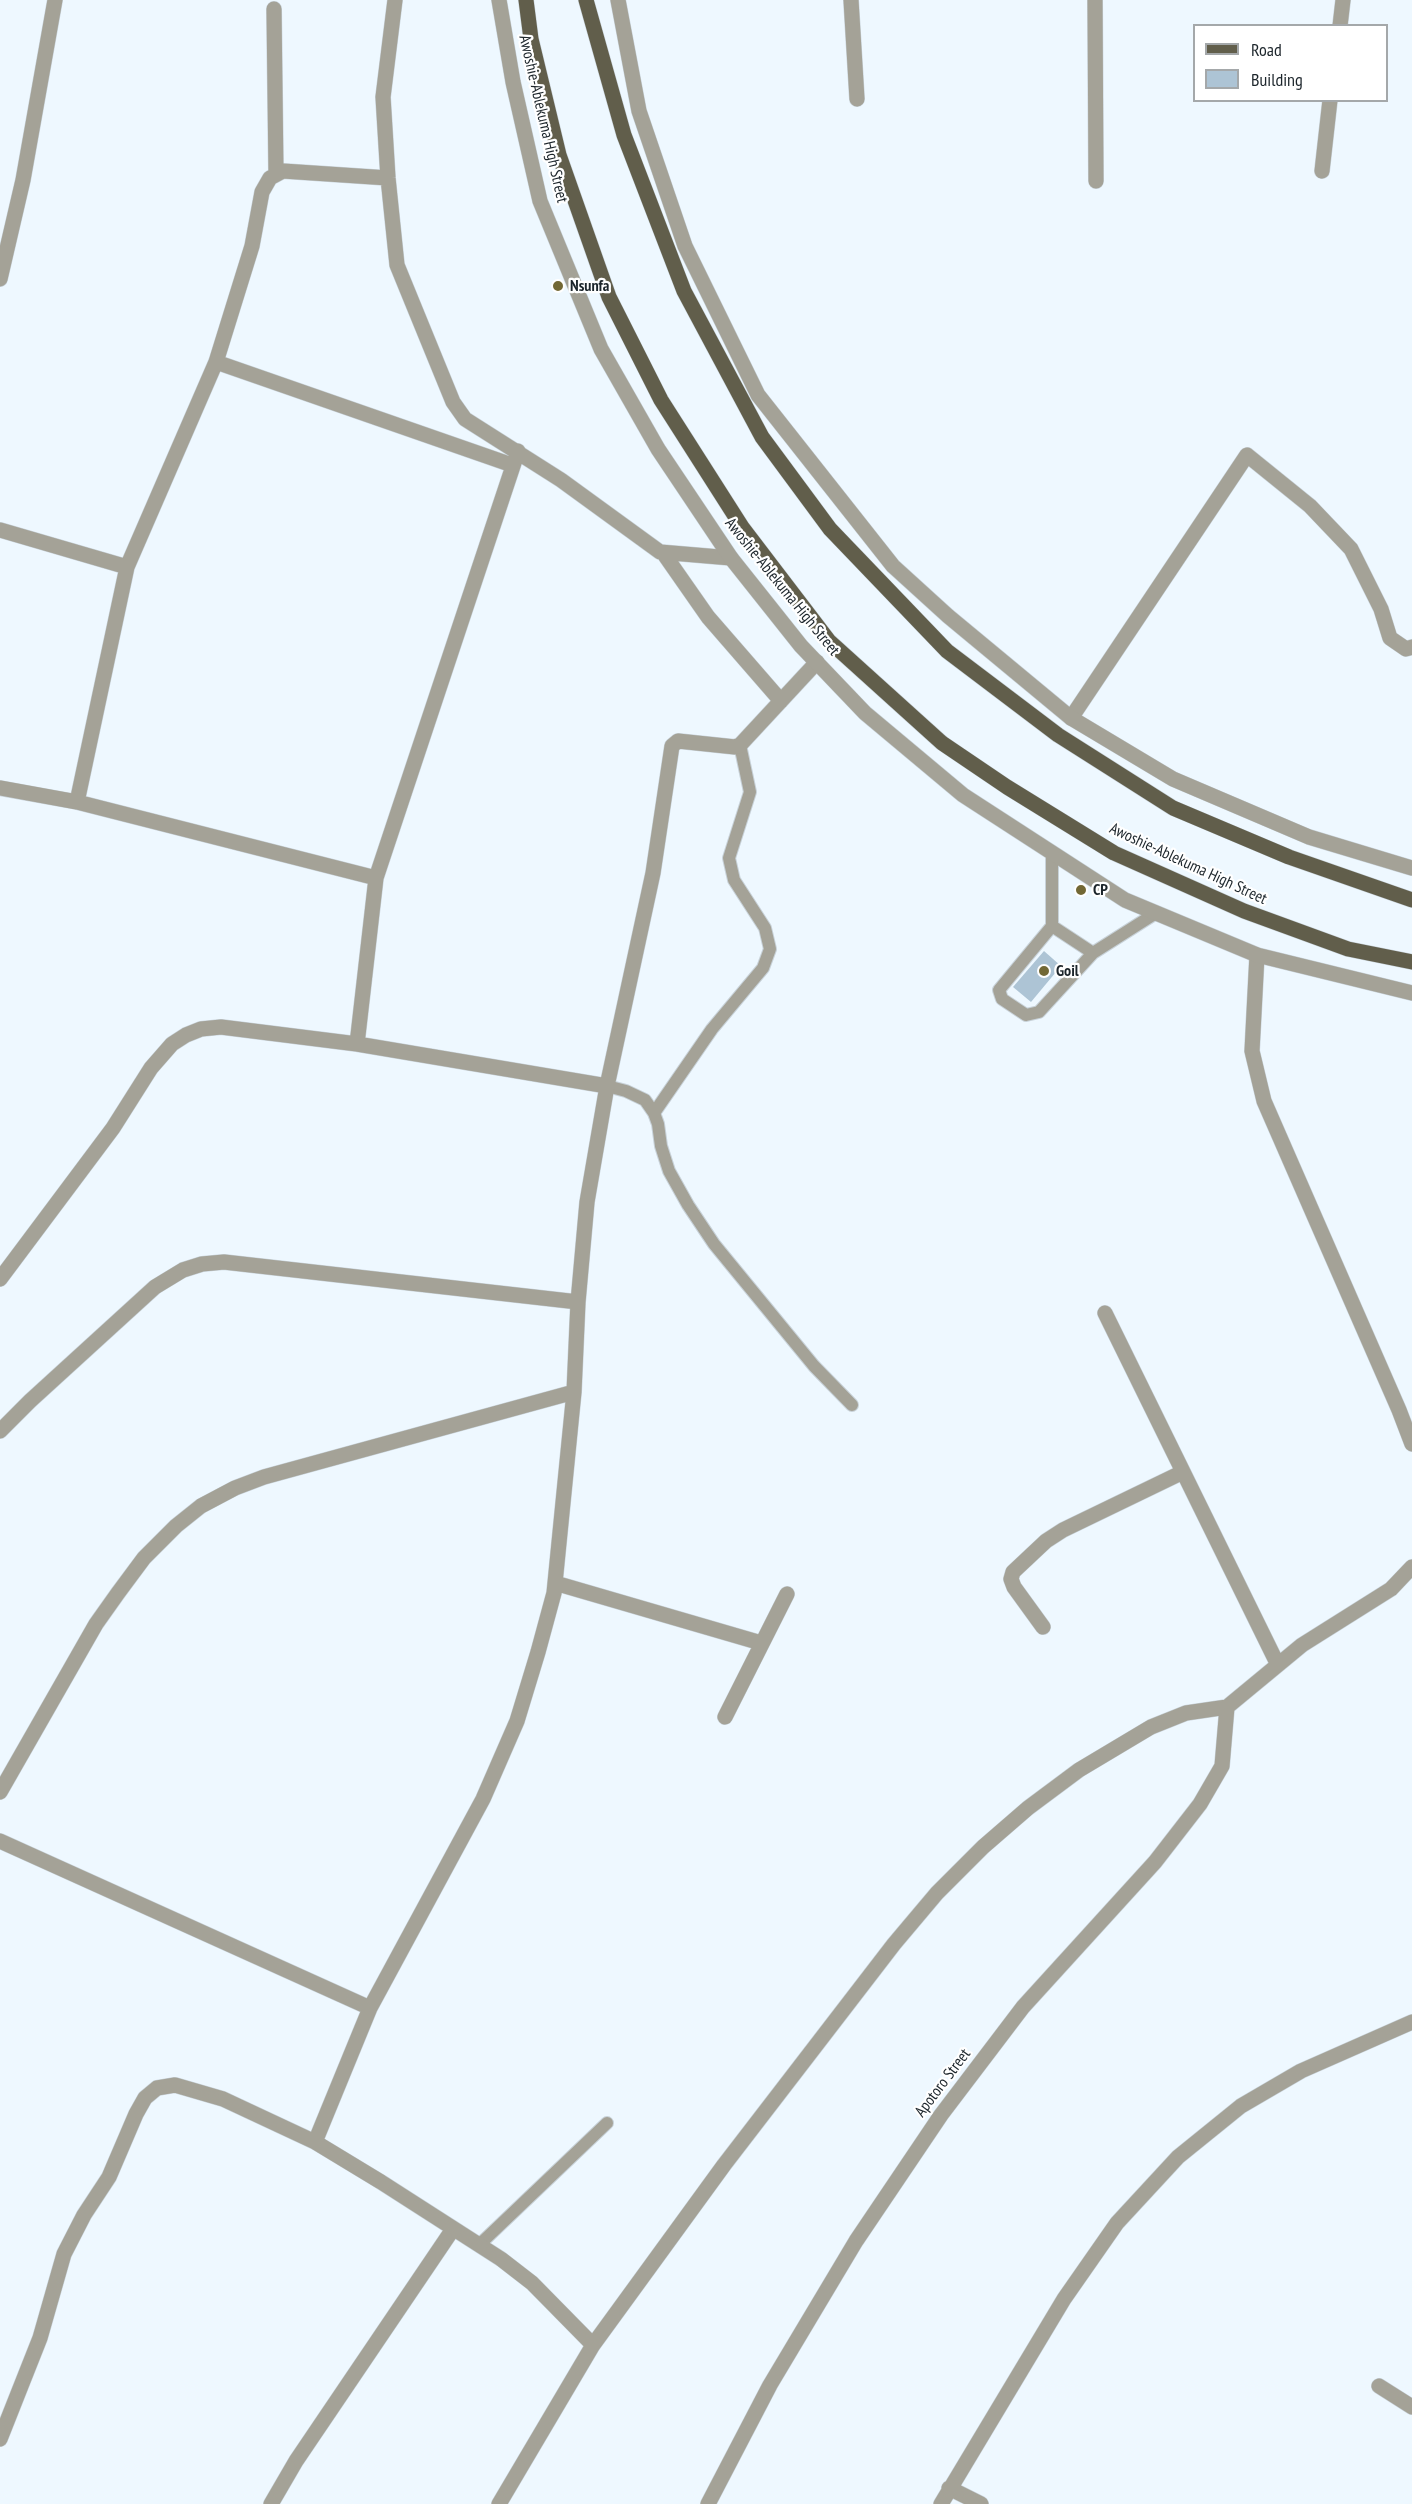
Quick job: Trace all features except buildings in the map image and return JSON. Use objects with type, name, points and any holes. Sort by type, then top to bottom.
[{"type":"main road","name":"Awoshie-Ablekuma High Street","points":[[526,0],[531,39],[559,155],[609,297],[661,400],[742,527],[829,641],[942,743],[1007,787],[1114,853],[1244,911],[1348,949],[1412,962]]},
{"type":"main road","points":[[586,0],[624,135],[684,291],[762,437],[830,530],[947,651],[1058,735],[1163,802],[1289,857],[1412,900]]},
{"type":"street","points":[[0,279],[23,180],[55,0]]},
{"type":"street","points":[[395,0],[383,97],[397,265],[453,402],[465,419],[515,458],[664,554],[708,617],[781,701]]},
{"type":"street","name":"Awoshie-Ablekuma High Street","points":[[499,0],[513,82],[540,201],[601,349],[658,449],[731,558],[817,662],[865,713],[963,795],[1125,900],[1257,955],[1412,993]]},
{"type":"street","points":[[618,0],[639,111],[685,246],[758,395],[893,566],[948,616],[1071,717],[1173,779],[1309,837],[1412,868]]},
{"type":"street","points":[[850,0],[857,99]]},
{"type":"street","points":[[1095,0],[1096,181]]},
{"type":"street","points":[[1340,24],[1343,0]]},
{"type":"street","points":[[274,9],[276,174]]},
{"type":"street","points":[[1322,171],[1330,102]]},
{"type":"street","points":[[77,802],[127,567],[216,362],[252,246],[262,192],[270,178],[289,170],[388,178]]},
{"type":"street","points":[[216,362],[515,458]]},
{"type":"street","points":[[1071,717],[1247,455],[1310,506],[1351,549],[1381,609],[1390,638],[1406,649],[1412,647]]},
{"type":"street","points":[[357,1044],[376,878],[515,458]]},
{"type":"street","points":[[0,530],[127,567]]},
{"type":"street","points":[[664,554],[731,558]]},
{"type":"street","points":[[315,2142],[370,2008],[483,1799],[513,1731],[538,1652],[555,1584],[574,1392],[578,1302],[587,1202],[607,1086],[653,873],[672,746],[678,741],[735,747],[740,745],[817,662]]},
{"type":"street","points":[[0,788],[77,802],[376,878]]},
{"type":"street","points":[[1257,955],[1252,1051],[1264,1101],[1406,1407],[1412,1444]]},
{"type":"street","points":[[0,1279],[113,1128],[151,1068],[165,1051],[186,1035],[201,1029],[221,1027],[357,1044],[607,1086]]},
{"type":"street","points":[[0,1431],[155,1287],[183,1270],[202,1264],[224,1262],[578,1302]]},
{"type":"street","points":[[1105,1313],[1277,1663]]},
{"type":"street","points":[[0,1792],[96,1624],[144,1558],[176,1526],[201,1506],[235,1488],[264,1477],[574,1392]]},
{"type":"street","points":[[1043,1627],[1014,1587],[1011,1580],[1013,1572],[1046,1541],[1063,1530],[1183,1472]]},
{"type":"street","points":[[499,2504],[593,2345],[723,2165],[887,1953],[937,1893],[975,1854],[1028,1808],[1122,1743],[1150,1727],[1186,1713],[1227,1707],[1277,1663],[1391,1589],[1412,1567]]},
{"type":"street","points":[[555,1584],[761,1643]]},
{"type":"street","points":[[724,1717],[787,1594]]},
{"type":"street","name":"Apotoro Street","points":[[708,2504],[770,2385],[844,2262],[941,2115],[1023,2007],[1155,1862],[1200,1804],[1222,1766],[1227,1707]]},
{"type":"street","points":[[0,1841],[370,2008]]},
{"type":"street","points":[[941,2504],[1064,2299],[1117,2223],[1178,2157],[1241,2106],[1301,2071],[1412,2022]]},
{"type":"street","points":[[0,2439],[40,2338],[64,2254],[84,2215],[109,2177],[136,2114],[146,2098],[157,2088],[175,2085],[223,2098],[315,2142],[479,2245],[532,2283],[593,2345]]},
{"type":"street","points":[[271,2504],[296,2461],[453,2229]]},
{"type":"street","points":[[1379,2386],[1412,2407]]},
{"type":"street","points":[[949,2488],[981,2504]]},
{"type":"lane","points":[[654,1113],[712,1029],[763,968],[770,949],[765,928],[734,880],[729,858],[750,792],[740,745]]},
{"type":"lane","points":[[1052,852],[1052,926],[999,990],[1002,999],[1026,1016],[1038,1012],[1093,953],[1156,913]]},
{"type":"lane","points":[[1052,926],[1093,953]]},
{"type":"lane","points":[[607,1086],[626,1091],[645,1100],[654,1113],[669,1171],[714,1244],[814,1366],[852,1405]]},
{"type":"lane","points":[[479,2245],[607,2123]]},
{"type":"place","name":"Nsunfa","points":[[558,286]]},
{"type":"place","name":"CP","points":[[1081,890]]},
{"type":"place","name":"Goil","points":[[1044,971]]}]
